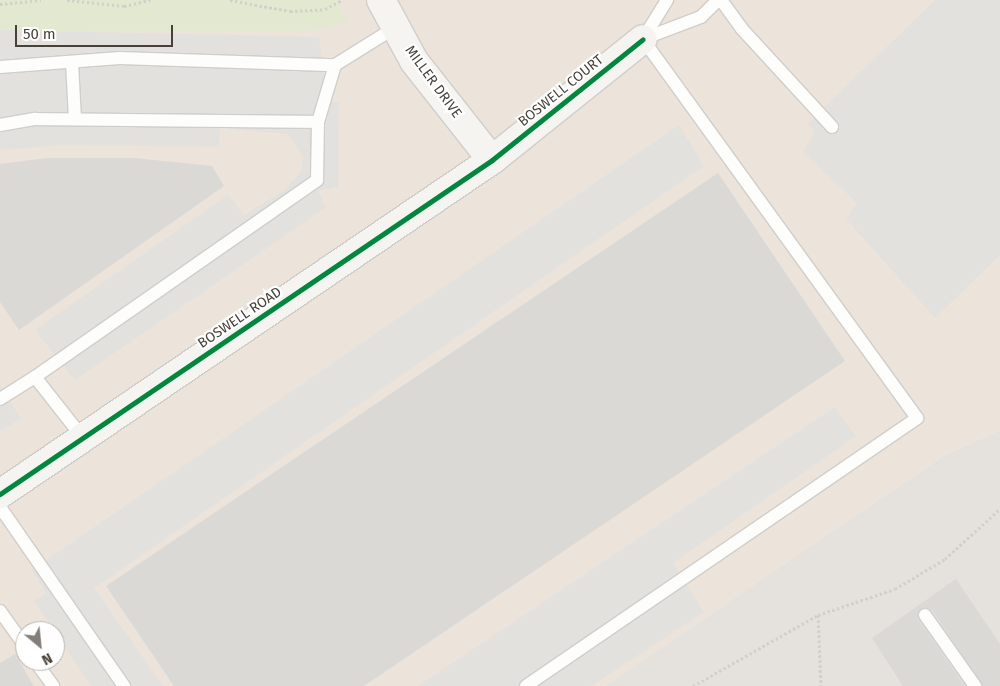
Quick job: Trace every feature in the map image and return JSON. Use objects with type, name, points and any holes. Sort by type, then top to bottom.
[{"type":"street","name":"MILLER DRIVE","points":[[381,0],[414,61],[492,160]]},
{"type":"street","name":"BOSWELL COURT","points":[[492,160],[644,39]]},
{"type":"street","name":"BOSWELL ROAD","points":[[0,494],[492,160]]},
{"type":"lane","points":[[644,39],[667,0]]},
{"type":"lane","points":[[644,39],[701,17],[720,0],[742,29],[832,127]]},
{"type":"lane","points":[[0,67],[120,58],[335,65],[396,27]]},
{"type":"lane","points":[[526,686],[916,418],[644,39]]},
{"type":"lane","points":[[72,62],[75,119]]},
{"type":"lane","points":[[0,399],[35,377],[317,180],[318,122],[335,65]]},
{"type":"lane","points":[[0,125],[75,119],[318,122]]},
{"type":"lane","points":[[35,377],[83,438]]},
{"type":"lane","points":[[0,507],[124,686]]},
{"type":"lane","points":[[0,611],[15,632]]},
{"type":"lane","points":[[925,615],[975,686]]},
{"type":"lane","points":[[43,671],[53,686]]},
{"type":"path","points":[[0,4],[40,0]]},
{"type":"path","points":[[67,0],[124,6],[150,0]]},
{"type":"path","points":[[230,0],[290,11],[325,8],[342,0]]},
{"type":"path","points":[[693,686],[818,615],[895,589],[945,559],[1000,508]]},
{"type":"path","points":[[818,615],[820,686]]},
{"type":"shaded area","points":[[0,0],[1000,0],[1000,430],[943,456],[605,686],[0,686]]},
{"type":"shaded area","points":[[935,0],[1000,0],[1000,255],[935,318],[846,219],[857,203],[803,152],[814,133],[808,123]]},
{"type":"shaded area","points":[[0,30],[319,37],[327,101],[339,102],[338,187],[319,191],[325,208],[75,380],[35,330],[228,195],[244,215],[285,190],[301,171],[303,157],[288,134],[220,128],[219,147],[63,145],[0,150]]},
{"type":"shaded area","points":[[679,125],[704,166],[94,588],[163,686],[91,686],[65,647],[65,621],[47,621],[34,601],[46,593],[32,570]]},
{"type":"shaded area","points":[[0,384],[21,419],[0,431]]},
{"type":"shaded area","points":[[835,407],[856,436],[673,563],[704,612],[591,686],[418,686]]},
{"type":"shaded area","points":[[1000,430],[1000,686],[605,686],[943,456]]},
{"type":"green space","points":[[0,0],[337,0],[347,22],[309,31],[0,31]]},
{"type":"building","points":[[47,158],[134,158],[212,166],[224,186],[19,330],[0,302],[0,164]]},
{"type":"building","points":[[718,173],[845,361],[364,686],[174,686],[106,586]]},
{"type":"building","points":[[956,579],[1000,644],[1000,686],[983,686],[932,610],[925,607],[918,611],[918,619],[965,686],[903,686],[872,638]]},
{"type":"building","points":[[15,654],[15,671],[25,671],[34,686],[0,686],[0,663]]},
{"type":"cycle path","points":[[0,494],[492,160],[643,39]]}]
